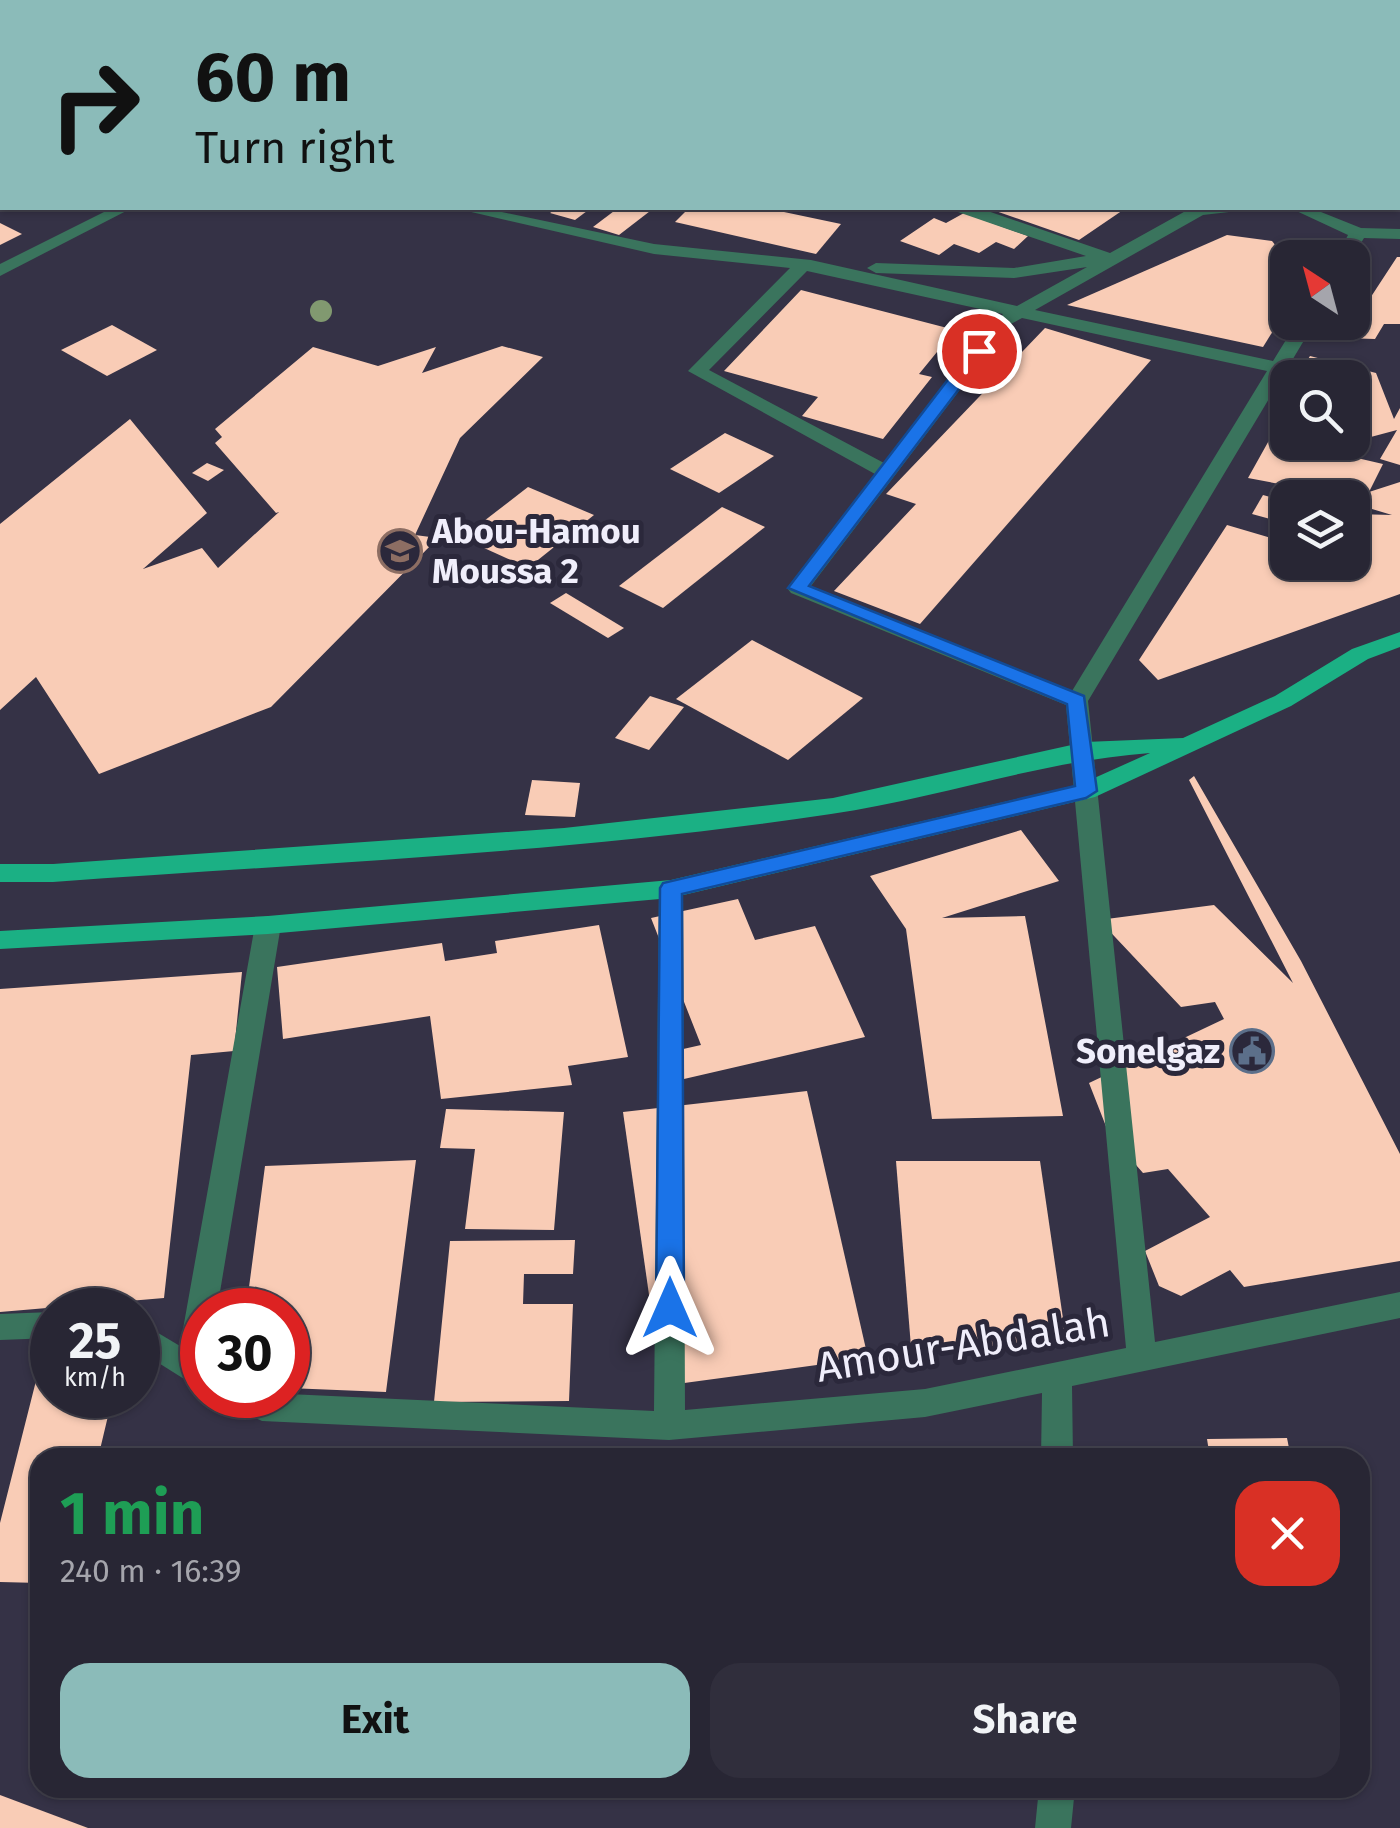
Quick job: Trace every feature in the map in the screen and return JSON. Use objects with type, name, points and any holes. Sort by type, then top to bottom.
[{"type":"main road","points":[[0,940],[268,926],[671,888],[1086,791],[1283,700],[1360,654],[1400,639]]},
{"type":"main road","points":[[0,873],[53,874],[564,836],[833,806],[1085,750],[1190,742]]},
{"type":"street","points":[[0,271],[120,210]]},
{"type":"street","points":[[471,210],[654,249],[803,265],[1014,273],[1108,258]]},
{"type":"street","points":[[970,210],[1108,258]]},
{"type":"street","points":[[1077,701],[798,588],[1002,321],[1199,210]]},
{"type":"street","points":[[1303,210],[1358,233],[1400,234]]},
{"type":"street","points":[[1354,240],[1358,233]]},
{"type":"street","points":[[803,265],[1270,366]]},
{"type":"street","points":[[803,265],[697,371],[886,472]]},
{"type":"street","points":[[1142,1358],[1085,750],[1077,701],[1270,383]]},
{"type":"street","points":[[669,1426],[671,888]]},
{"type":"street","points":[[210,1288],[268,926]]},
{"type":"street","name":"Amour-Abdalah","points":[[310,1409],[669,1426],[925,1402],[1400,1305]]},
{"type":"street","points":[[0,1327],[30,1325]]},
{"type":"street","points":[[1057,1448],[1058,1376]]},
{"type":"street","points":[[1053,1828],[1055,1798]]},
{"type":"building","points":[[554,210],[588,210],[575,220],[550,213]]},
{"type":"building","points":[[615,210],[651,210],[619,235],[593,227]]},
{"type":"building","points":[[687,210],[774,210],[841,224],[816,254],[675,222]]},
{"type":"building","points":[[993,210],[1123,210],[1079,240]]},
{"type":"building","points":[[964,213],[1028,236],[1014,249],[996,242],[979,253],[954,244],[939,255],[900,241],[934,218],[946,223]]},
{"type":"building","points":[[0,223],[22,234],[0,245]]},
{"type":"building","points":[[1227,235],[1270,241],[1270,336],[1263,347],[1067,305]]},
{"type":"building","points":[[1400,257],[1400,324],[1384,324],[1375,339],[1370,339],[1370,298]]},
{"type":"building","points":[[801,290],[955,330],[919,374],[932,377],[883,439],[802,416],[818,397],[724,371]]},
{"type":"building","points":[[112,325],[157,350],[107,376],[61,350]]},
{"type":"building","points":[[1045,328],[1151,360],[920,624],[834,591],[916,504],[886,494]]},
{"type":"building","points":[[502,346],[543,357],[460,438],[415,535],[438,538],[271,707],[99,774],[36,677],[0,710],[0,524],[130,419],[207,513],[143,569],[202,548],[218,568],[279,512],[215,443],[222,437],[215,429],[313,347],[378,366],[436,347],[422,373]]},
{"type":"building","points":[[1370,371],[1376,373],[1394,419],[1400,408],[1400,465],[1380,459],[1397,430],[1370,437]]},
{"type":"building","points":[[725,433],[774,456],[719,493],[670,469]]},
{"type":"building","points":[[1270,439],[1270,460],[1366,460],[1383,464],[1370,490],[1370,480],[1270,482],[1248,478]]},
{"type":"building","points":[[207,463],[224,470],[208,481],[192,473]]},
{"type":"building","points":[[1400,482],[1400,594],[1158,680],[1139,660],[1227,525],[1270,538],[1270,580],[1370,580],[1370,514],[1392,515],[1370,508],[1370,492]]},
{"type":"building","points":[[528,487],[594,515],[528,568],[462,538]]},
{"type":"building","points":[[1263,495],[1270,497],[1270,519],[1252,514]]},
{"type":"building","points":[[722,507],[765,527],[663,608],[619,586]]},
{"type":"building","points":[[566,593],[624,628],[608,638],[550,603]]},
{"type":"building","points":[[752,640],[863,698],[788,760],[676,699]]},
{"type":"building","points":[[650,696],[684,707],[649,750],[615,738]]},
{"type":"building","name":"Sonelgaz","points":[[1194,776],[1301,961],[1400,1154],[1400,1261],[1244,1287],[1230,1270],[1181,1296],[1159,1286],[1145,1251],[1210,1217],[1168,1169],[1143,1173],[1109,1134],[1089,1083],[1224,1019],[1215,1002],[1181,1007],[1099,920],[1214,905],[1293,983],[1189,780]]},
{"type":"building","points":[[532,780],[580,783],[575,817],[525,815]]},
{"type":"building","points":[[1021,830],[1059,881],[942,918],[1025,916],[1063,1116],[932,1119],[906,929],[870,876]]},
{"type":"building","points":[[738,899],[755,940],[815,926],[865,1037],[671,1082],[661,1054],[701,1045],[651,918]]},
{"type":"building","points":[[599,925],[628,1057],[568,1066],[572,1085],[441,1099],[430,1016],[283,1039],[277,967],[442,943],[445,961],[497,953],[495,941]]},
{"type":"building","points":[[242,972],[234,1051],[191,1055],[164,1298],[160,1298],[160,1288],[30,1288],[30,1309],[0,1312],[0,989]]},
{"type":"building","points":[[807,1091],[868,1358],[662,1386],[623,1112]]},
{"type":"building","points":[[446,1109],[564,1112],[554,1230],[465,1229],[475,1149],[440,1148]]},
{"type":"building","points":[[416,1160],[386,1392],[310,1389],[310,1288],[249,1288],[265,1166]]},
{"type":"building","points":[[896,1161],[1040,1161],[1067,1346],[911,1347]]},
{"type":"building","points":[[575,1240],[573,1274],[524,1274],[523,1304],[573,1304],[569,1401],[434,1402],[450,1241]]},
{"type":"building","points":[[30,1405],[30,1418],[108,1418],[100,1448],[30,1448],[30,1583],[0,1582],[0,1523]]},
{"type":"building","points":[[1287,1438],[1289,1448],[1208,1448],[1207,1439]]},
{"type":"building","points":[[0,1795],[88,1828],[0,1828]]},
{"type":"place","name":"Abou-Hamou Moussa 2","points":[[400,551]]},
{"type":"place","name":"Sonelgaz","points":[[1252,1051]]},
{"type":"route","points":[[670,1308],[671,888],[1086,791],[1085,750],[1077,701],[798,588],[979,351]]}]
